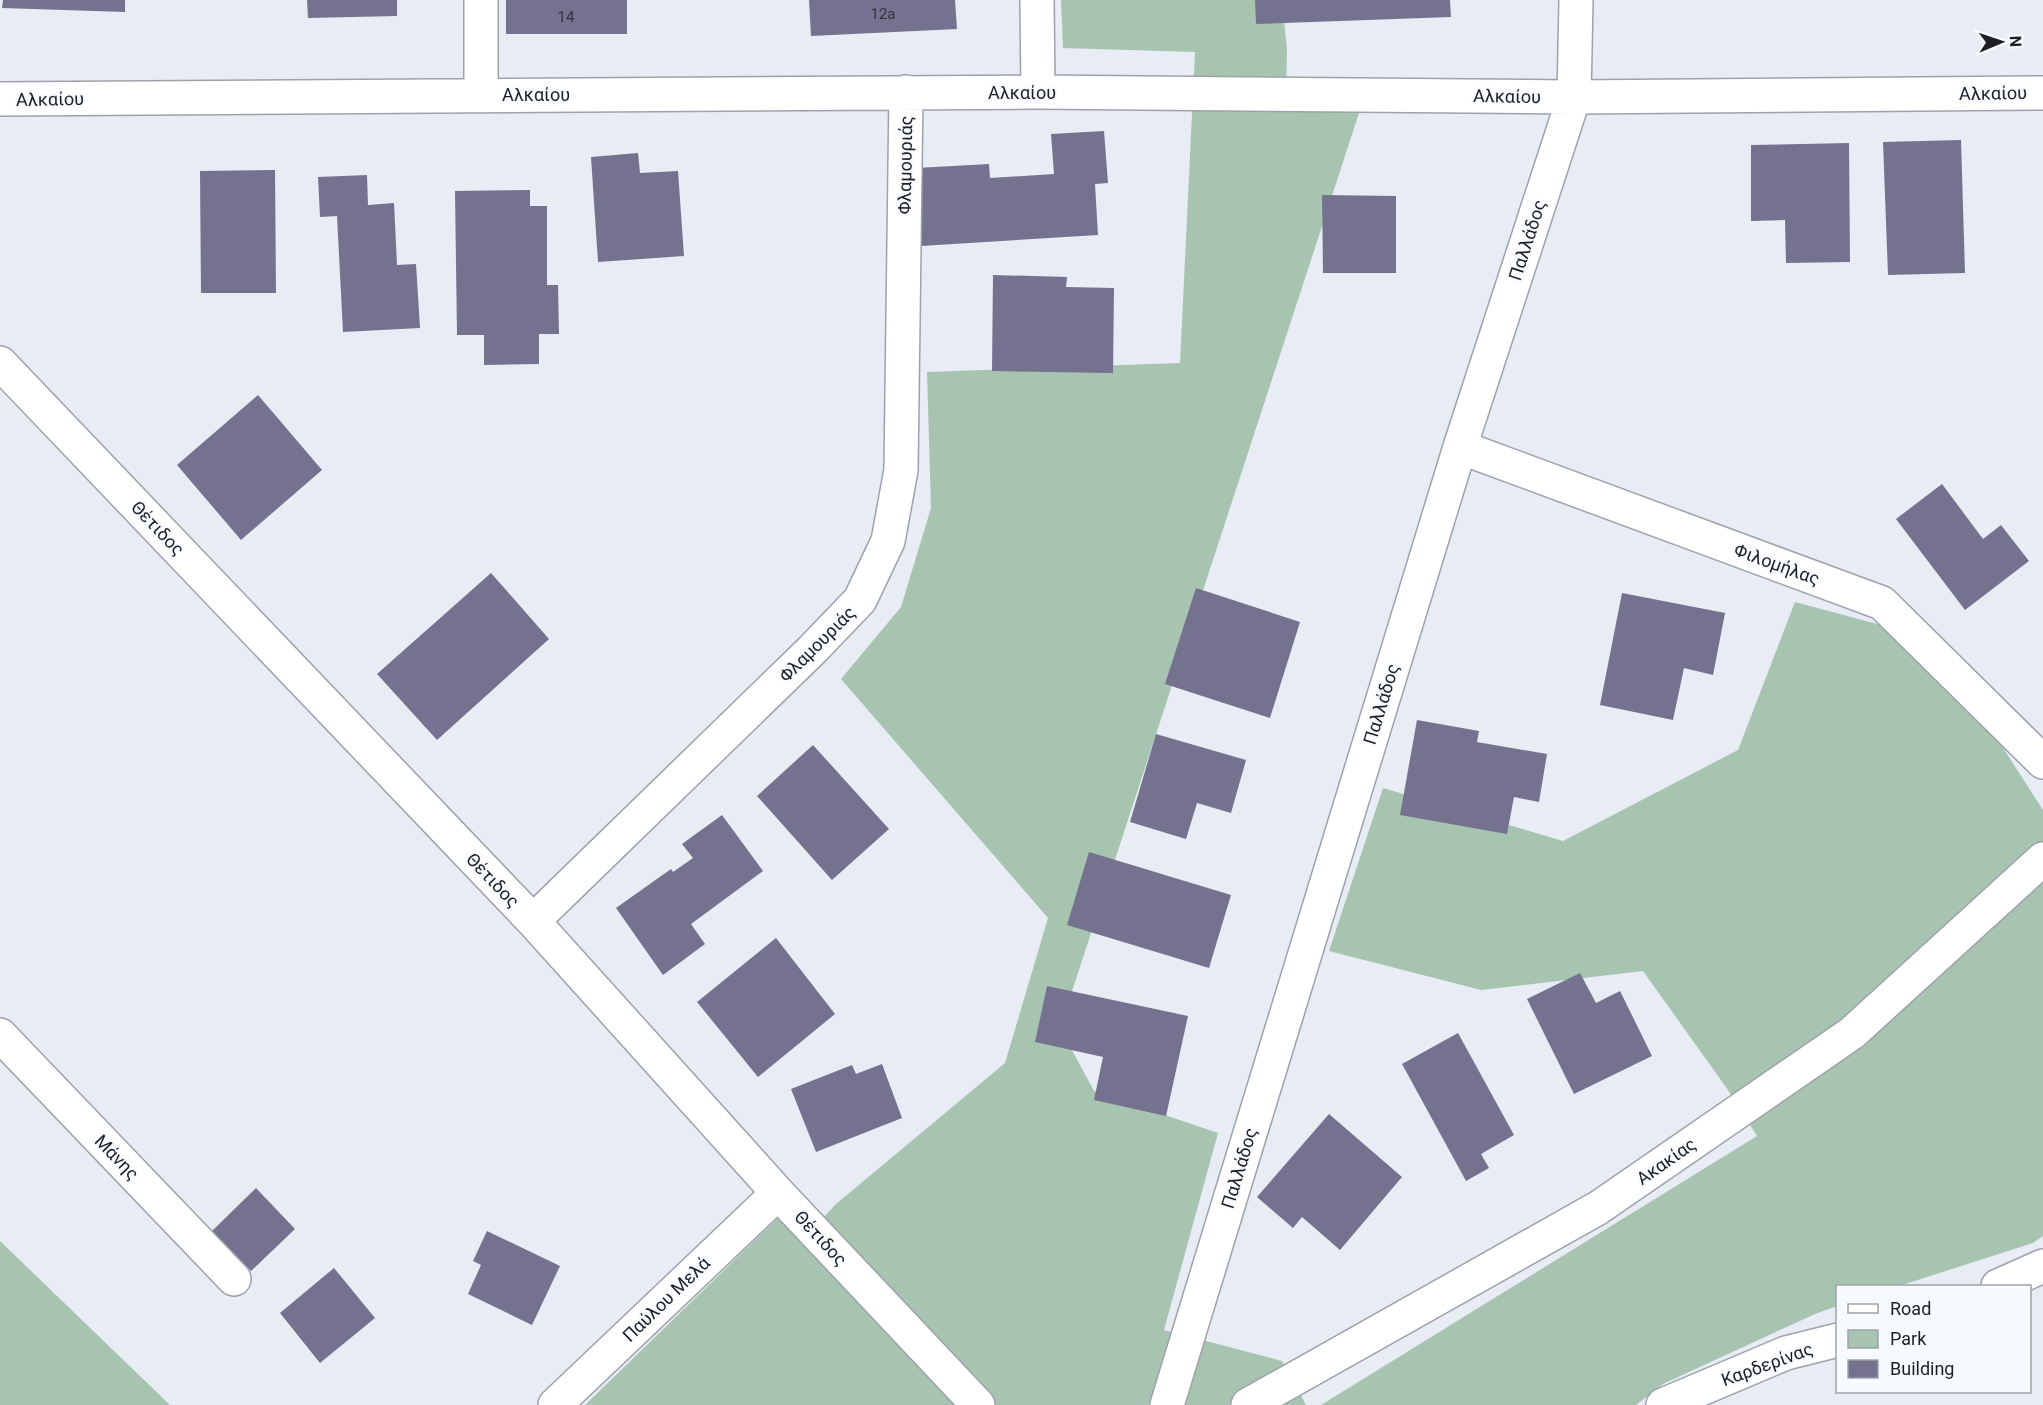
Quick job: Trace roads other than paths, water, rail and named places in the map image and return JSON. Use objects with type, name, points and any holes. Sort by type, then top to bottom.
[{"type":"street","points":[[481,0],[481,95]]},
{"type":"street","points":[[1037,0],[1038,92]]},
{"type":"street","name":"Παλλάδος","points":[[1167,1405],[1460,447],[1574,97],[1576,0]]},
{"type":"street","name":"Αλκαίου","points":[[0,99],[906,92],[1574,97],[2043,93]]},
{"type":"street","name":"Φλαμουριάς","points":[[533,921],[812,650],[860,600],[888,541],[901,470],[906,92]]},
{"type":"street","name":"Θέτιδος","points":[[0,363],[533,921],[778,1193],[978,1405]]},
{"type":"street","name":"Φιλομήλας","points":[[1460,447],[1882,603],[2043,762]]},
{"type":"street","name":"Ακακίας","points":[[1248,1405],[1598,1208],[1677,1154],[1852,1033],[2043,859]]},
{"type":"street","name":"Μάνης","points":[[0,1035],[234,1279]]},
{"type":"street","name":"Παύλου Μελά","points":[[555,1405],[778,1193]]},
{"type":"street","points":[[2002,1285],[2043,1266]]},
{"type":"street","name":"Καρδερίνας","points":[[1663,1405],[1786,1353],[1836,1340]]}]
